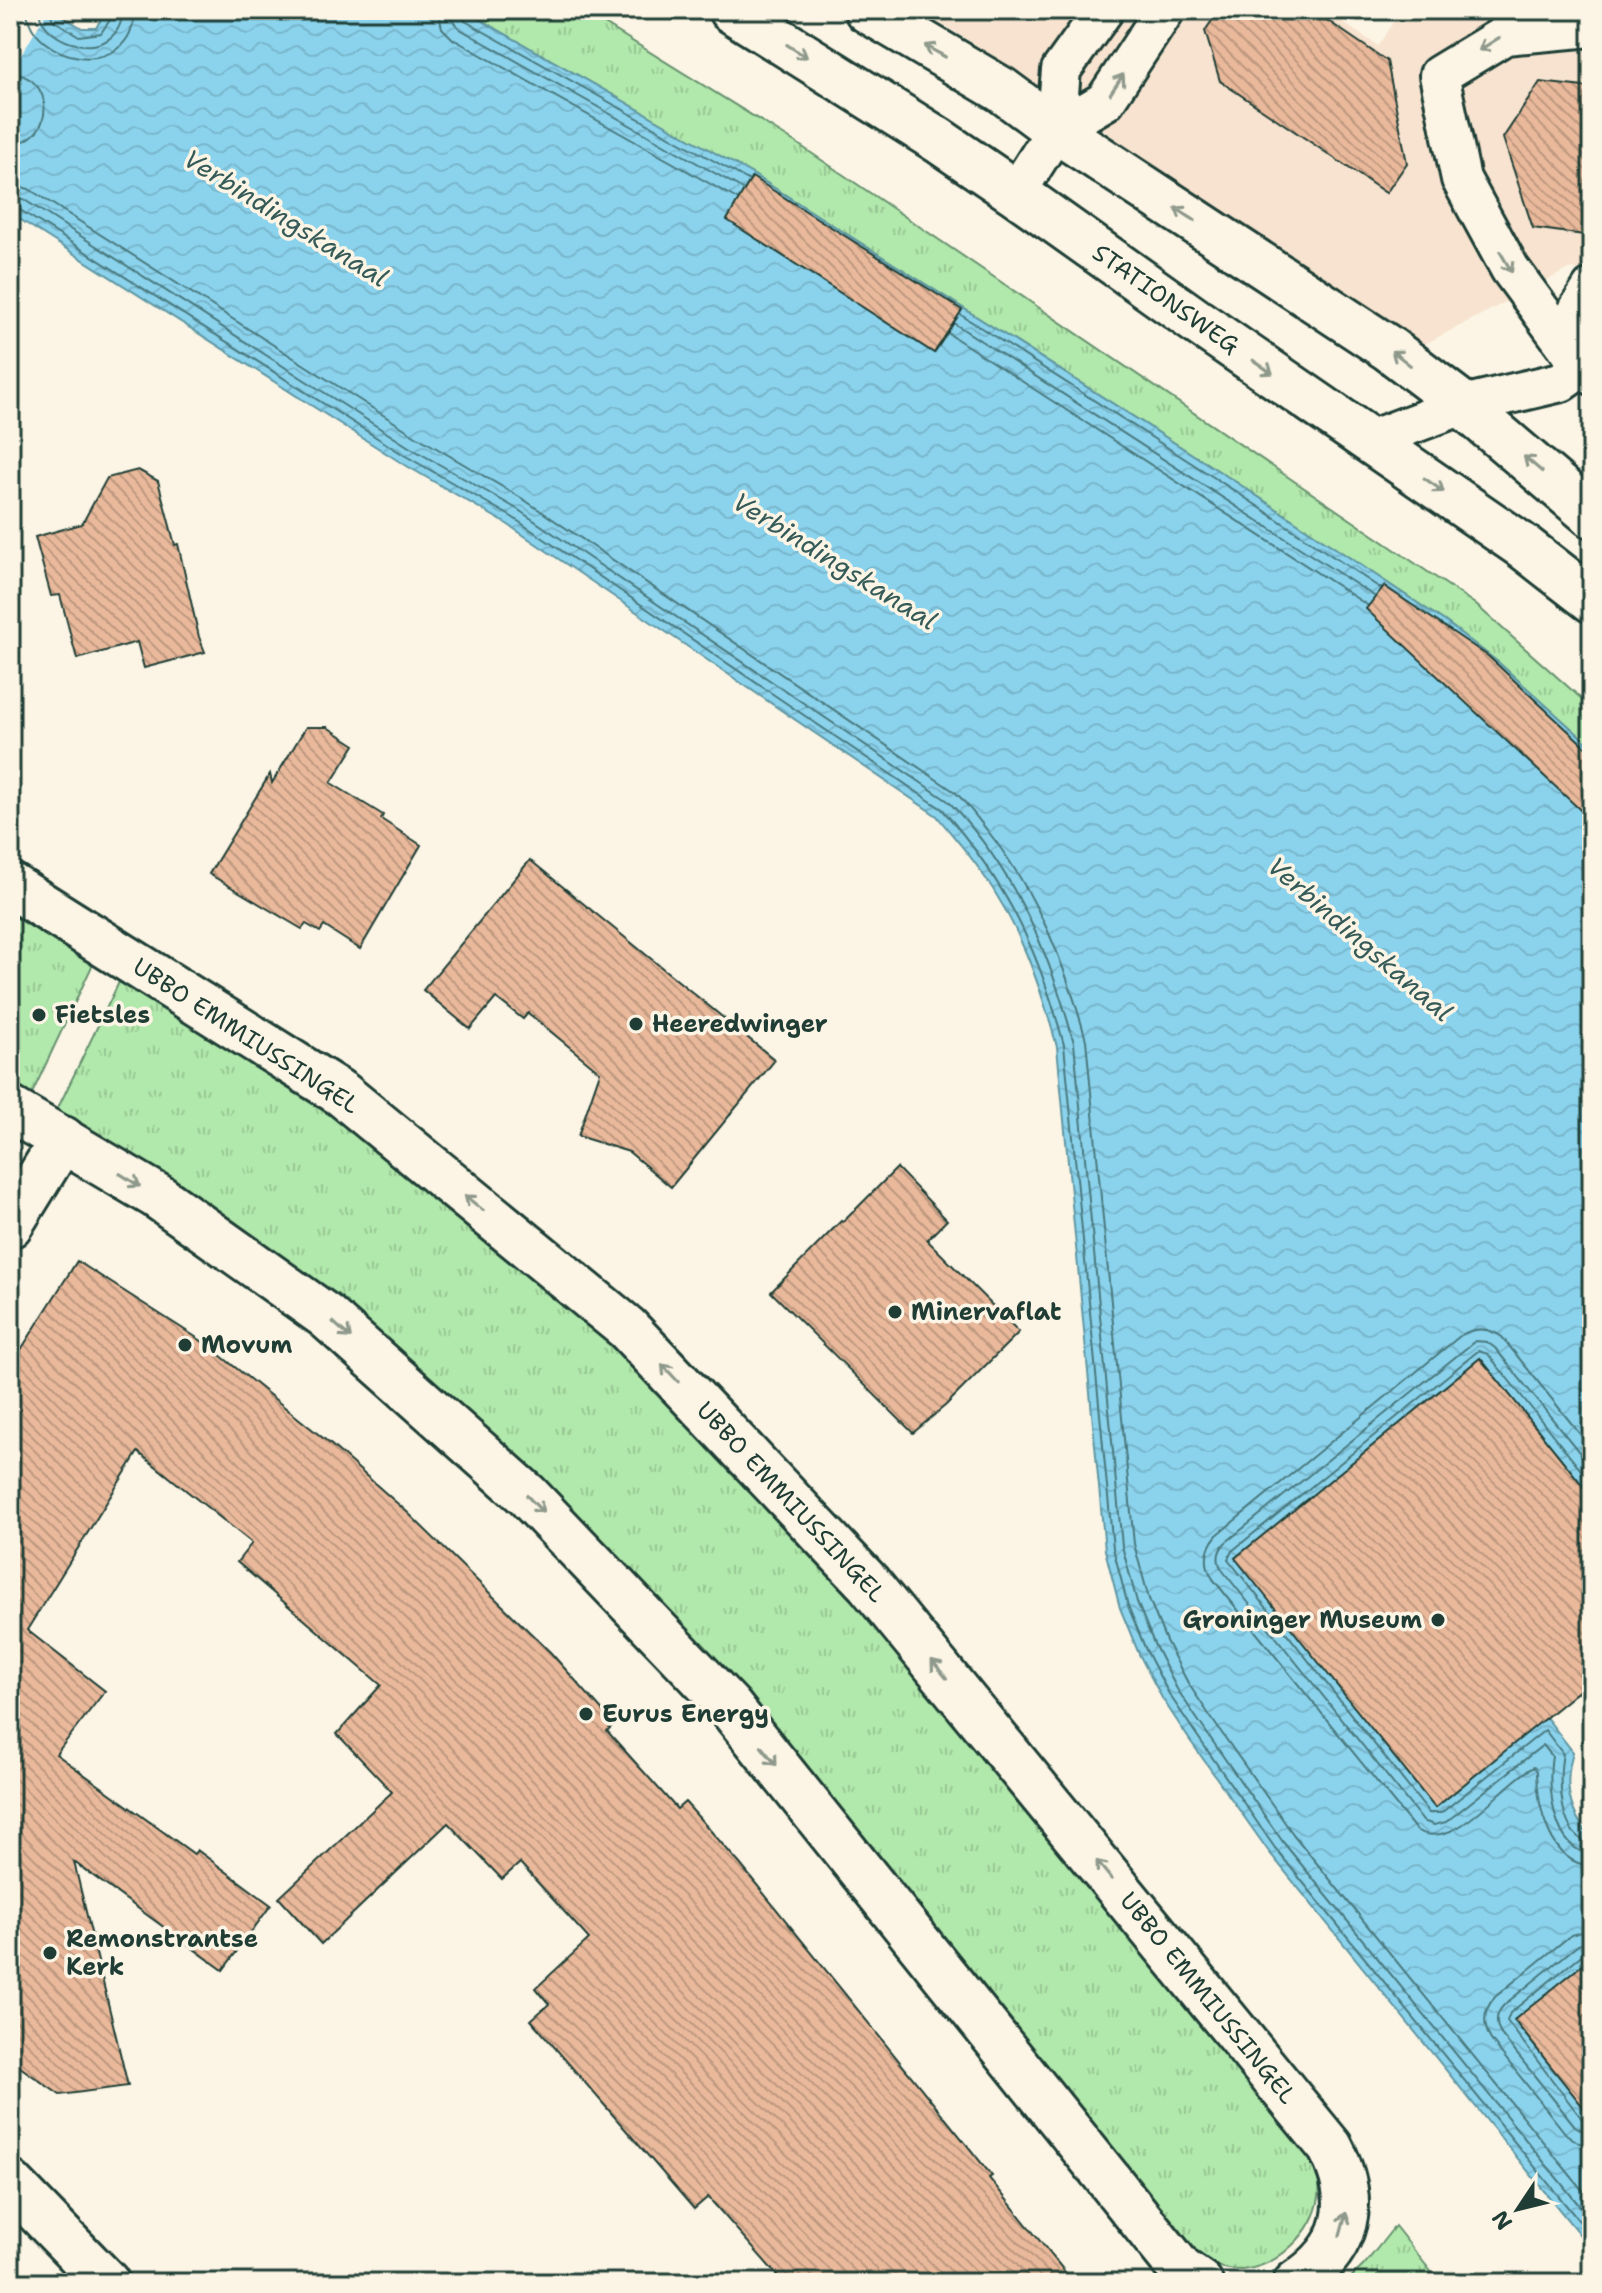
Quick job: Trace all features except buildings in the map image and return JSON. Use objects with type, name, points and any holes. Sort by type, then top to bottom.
[{"type":"street","name":"STATIONSWEG","points":[[731,10],[938,140],[1016,193],[1524,547],[1592,600]]},
{"type":"street","points":[[867,10],[1002,90],[1056,130],[1388,348],[1463,405],[1592,515]]},
{"type":"street","name":"UBBO EMMIUSSINGEL","points":[[10,885],[354,1104],[627,1328],[869,1584],[1330,2147],[1341,2169],[1347,2193],[1346,2217],[1339,2239],[1327,2258],[1296,2283]]},
{"type":"street","points":[[10,1109],[157,1196],[326,1316],[527,1495],[729,1706],[1181,2270],[1200,2283]]},
{"type":"street","points":[[10,1225],[63,1139]]},
{"type":"street","points":[[10,2183],[107,2283]]},
{"type":"lane","points":[[1056,130],[1061,70],[1104,10]]},
{"type":"lane","points":[[1016,193],[1056,130],[1105,101],[1165,10]]},
{"type":"lane","points":[[1370,440],[1463,405],[1561,382],[1589,366],[1510,269],[1461,179],[1439,75],[1505,35],[1592,27]]},
{"type":"lane","points":[[1592,288],[1578,310],[1592,325]]},
{"type":"shaded area","points":[[918,10],[1324,10],[1378,46],[1401,10],[1506,10],[1592,19],[1592,271],[1569,269],[1419,347],[997,58]]},
{"type":"green space","points":[[463,10],[582,10],[798,144],[1475,604],[1592,708],[1592,747],[1499,663],[1446,622],[1239,484],[754,175]]},
{"type":"green space","points":[[10,912],[93,964],[29,1100],[10,1088]]},
{"type":"green space","points":[[122,976],[333,1111],[540,1271],[859,1592],[1313,2160],[1319,2183],[1316,2210],[1292,2246],[1269,2262],[1242,2270],[1223,2268],[1194,2257],[703,1657],[55,1114]]},
{"type":"green space","points":[[1395,2226],[1440,2283],[1345,2283],[1364,2265]]},
{"type":"water","name":"Verbindingskanaal","points":[[10,10],[52,10],[82,28],[96,28],[106,10],[463,10],[754,175],[1239,484],[1446,622],[1499,663],[1592,747],[1592,1497],[1480,1358],[1546,1717],[1573,1752],[1568,1776],[1570,1798],[1578,1819],[1592,1838],[1592,1957],[1514,2021],[1592,2118],[1592,2250],[1269,1852],[1162,1698],[1139,1654],[1120,1608],[1105,1550],[1057,1047],[1027,955],[1006,911],[980,870],[937,816],[507,524],[400,462],[10,213],[10,119],[16,107],[10,99]]},
{"type":"pier","points":[[10,10],[48,10],[10,74]]},
{"type":"place","name":"Fietsles","points":[[39,1015]]},
{"type":"place","name":"Heeredwinger","points":[[636,1024]]},
{"type":"place","name":"Minervaflat","points":[[895,1312]]},
{"type":"place","name":"Movum","points":[[185,1345]]},
{"type":"place","name":"Groninger Museum","points":[[1438,1620]]},
{"type":"place","name":"Eurus Energy","points":[[586,1714]]},
{"type":"place","name":"Remonstrantse Kerk","points":[[50,1953]]}]
